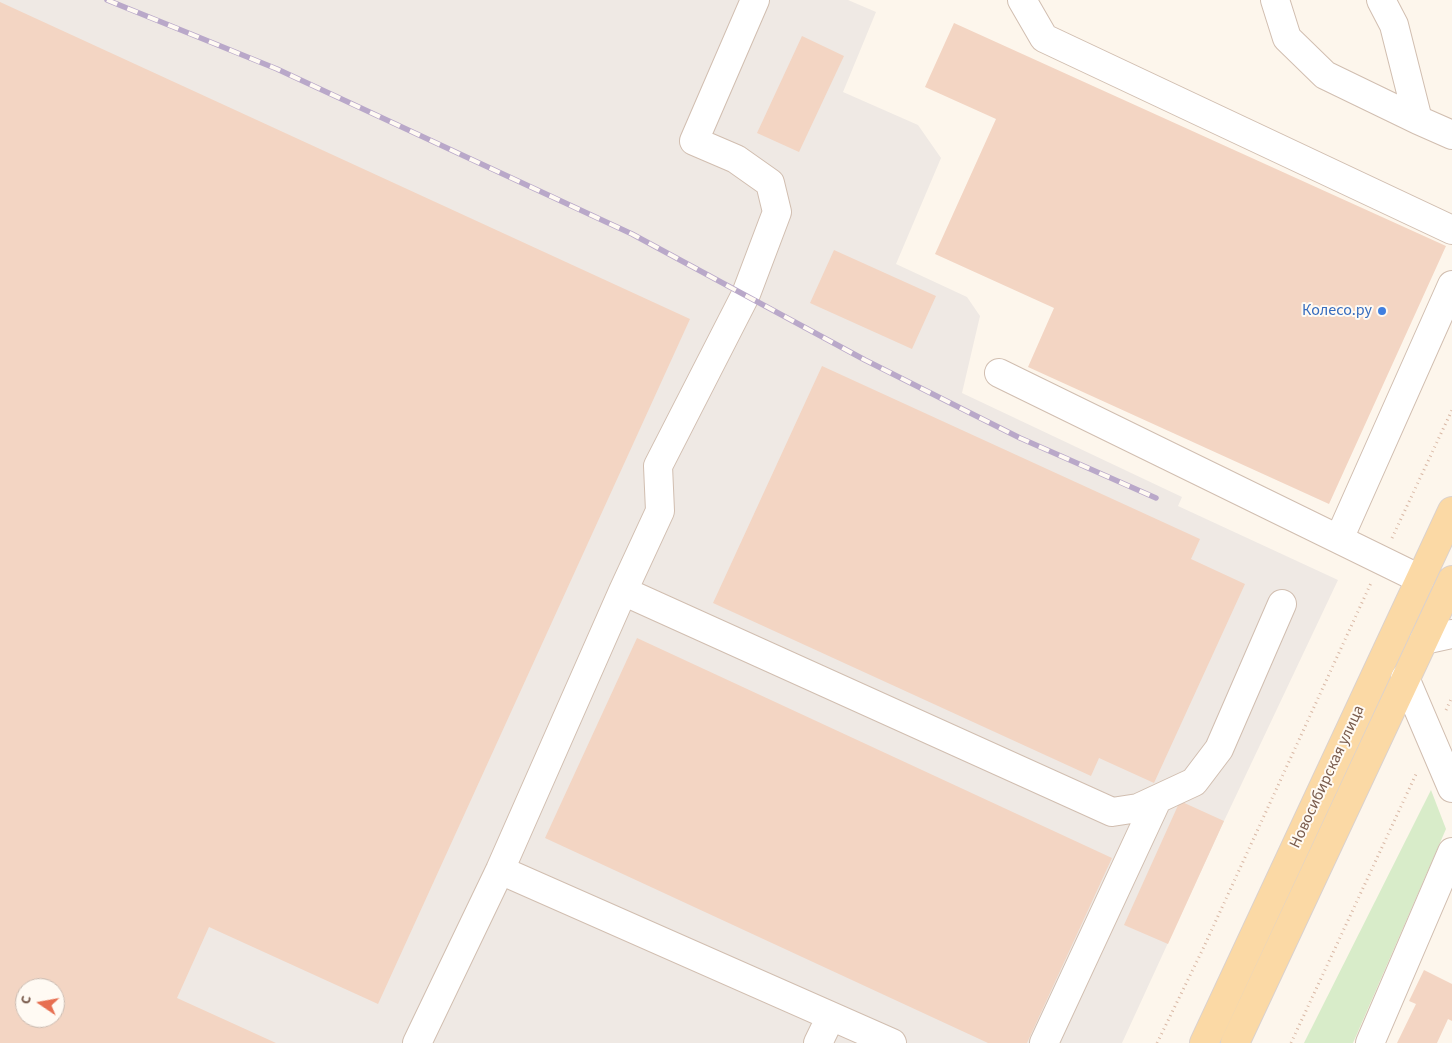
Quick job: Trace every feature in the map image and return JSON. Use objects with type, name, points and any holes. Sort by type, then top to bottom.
[{"type":"main road","name":"Новосибирская улица","points":[[1204,1043],[1452,512]]},
{"type":"main road","name":"Новосибирская улица","points":[[1235,1043],[1452,580]]},
{"type":"lane","points":[[417,1043],[500,870],[660,510],[658,466],[746,294],[777,212],[770,183],[736,159],[694,141],[755,0]]},
{"type":"lane","points":[[1022,0],[1044,38],[1452,230]]},
{"type":"lane","points":[[1275,0],[1287,38],[1326,75],[1452,136]]},
{"type":"lane","points":[[1381,0],[1394,25],[1418,120]]},
{"type":"lane","points":[[1339,539],[1452,285]]},
{"type":"lane","points":[[999,373],[1420,579]]},
{"type":"lane","points":[[623,591],[1112,812],[1138,808],[1194,782],[1219,749],[1282,604]]},
{"type":"lane","points":[[1424,640],[1452,634]]},
{"type":"lane","points":[[1405,678],[1452,788]]},
{"type":"lane","points":[[1044,1043],[1157,800]]},
{"type":"lane","points":[[1370,1043],[1452,852]]},
{"type":"lane","points":[[500,870],[892,1043]]},
{"type":"lane","points":[[818,1043],[831,1016]]},
{"type":"path","points":[[1157,1043],[1202,951],[1452,410]]},
{"type":"path","points":[[1291,1043],[1452,696]]},
{"type":"shaded area","points":[[0,0],[848,0],[876,12],[843,92],[918,125],[941,158],[896,264],[967,297],[980,316],[962,393],[1182,497],[1178,506],[1338,580],[1122,1043],[0,1043]]},
{"type":"green space","points":[[1431,790],[1446,829],[1353,1043],[1304,1043]]},
{"type":"building","points":[[0,2],[690,319],[378,1004],[209,927],[177,998],[276,1043],[0,1043]]},
{"type":"building","points":[[954,23],[1446,246],[1329,504],[1028,367],[1054,308],[935,254],[996,119],[925,87]]},
{"type":"building","points":[[802,36],[844,56],[799,152],[757,133]]},
{"type":"building","points":[[834,250],[936,296],[912,349],[810,303]]},
{"type":"building","points":[[822,366],[1200,539],[1191,559],[1245,584],[1154,783],[1099,758],[1091,776],[713,603]]},
{"type":"building","points":[[637,638],[1112,858],[1027,1043],[988,1043],[545,838]]},
{"type":"building","points":[[1180,801],[1224,821],[1168,944],[1124,925]]},
{"type":"building","points":[[1424,970],[1452,984],[1452,1021],[1448,1019],[1437,1043],[1397,1043],[1416,1004],[1409,1001]]},
{"type":"railway","points":[[107,0],[277,69],[632,234],[865,360],[1020,438],[1156,498]]},
{"type":"place","name":"Колесо.ру","points":[[1382,311]]}]
